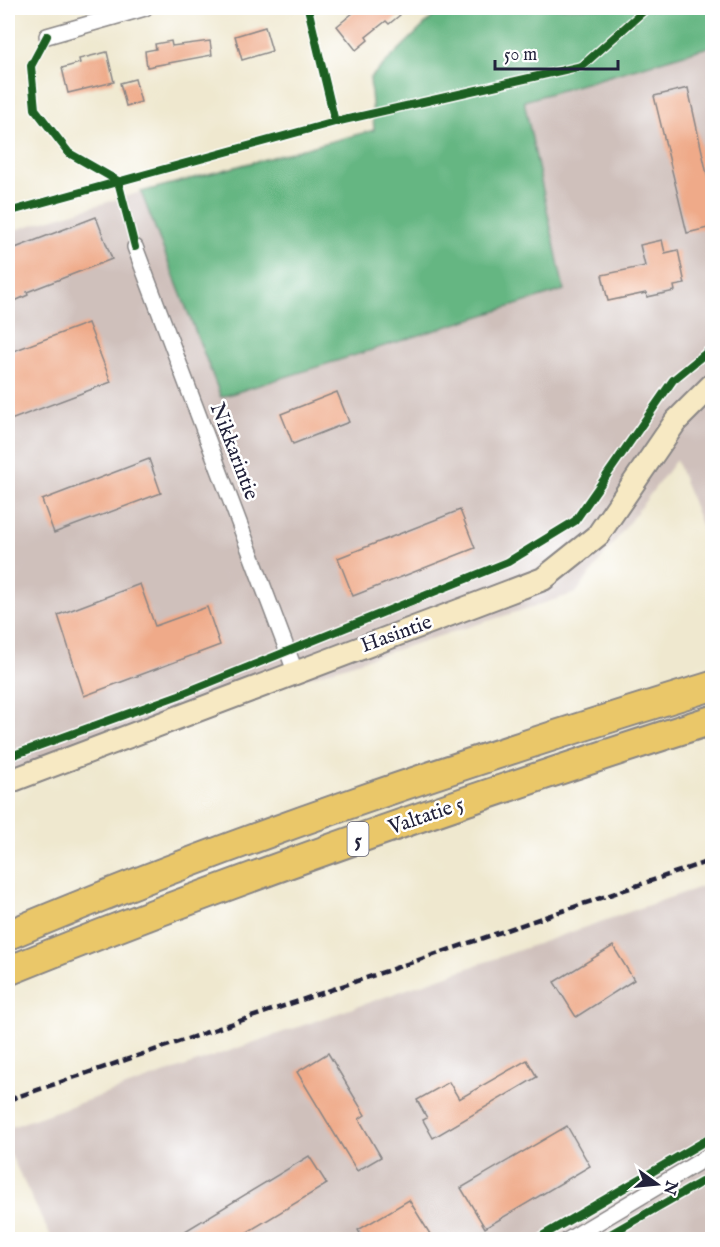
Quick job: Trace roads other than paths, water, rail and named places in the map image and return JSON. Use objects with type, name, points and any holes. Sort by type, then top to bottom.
[{"type":"highway","name":"Valtatie 5","points":[[8,935],[103,894],[396,789],[570,730],[712,686]]},
{"type":"highway","name":"Valtatie 5","points":[[8,971],[123,924],[421,816],[712,720]]},
{"type":"street","points":[[47,36],[145,8]]},
{"type":"street","name":"Nikkarintie","points":[[135,247],[295,671]]},
{"type":"street","name":"Hasintie","points":[[8,782],[295,671],[543,579],[598,535],[676,421],[712,386]]},
{"type":"street","points":[[567,1239],[712,1154]]},
{"type":"railway","points":[[8,1100],[712,860]]}]
